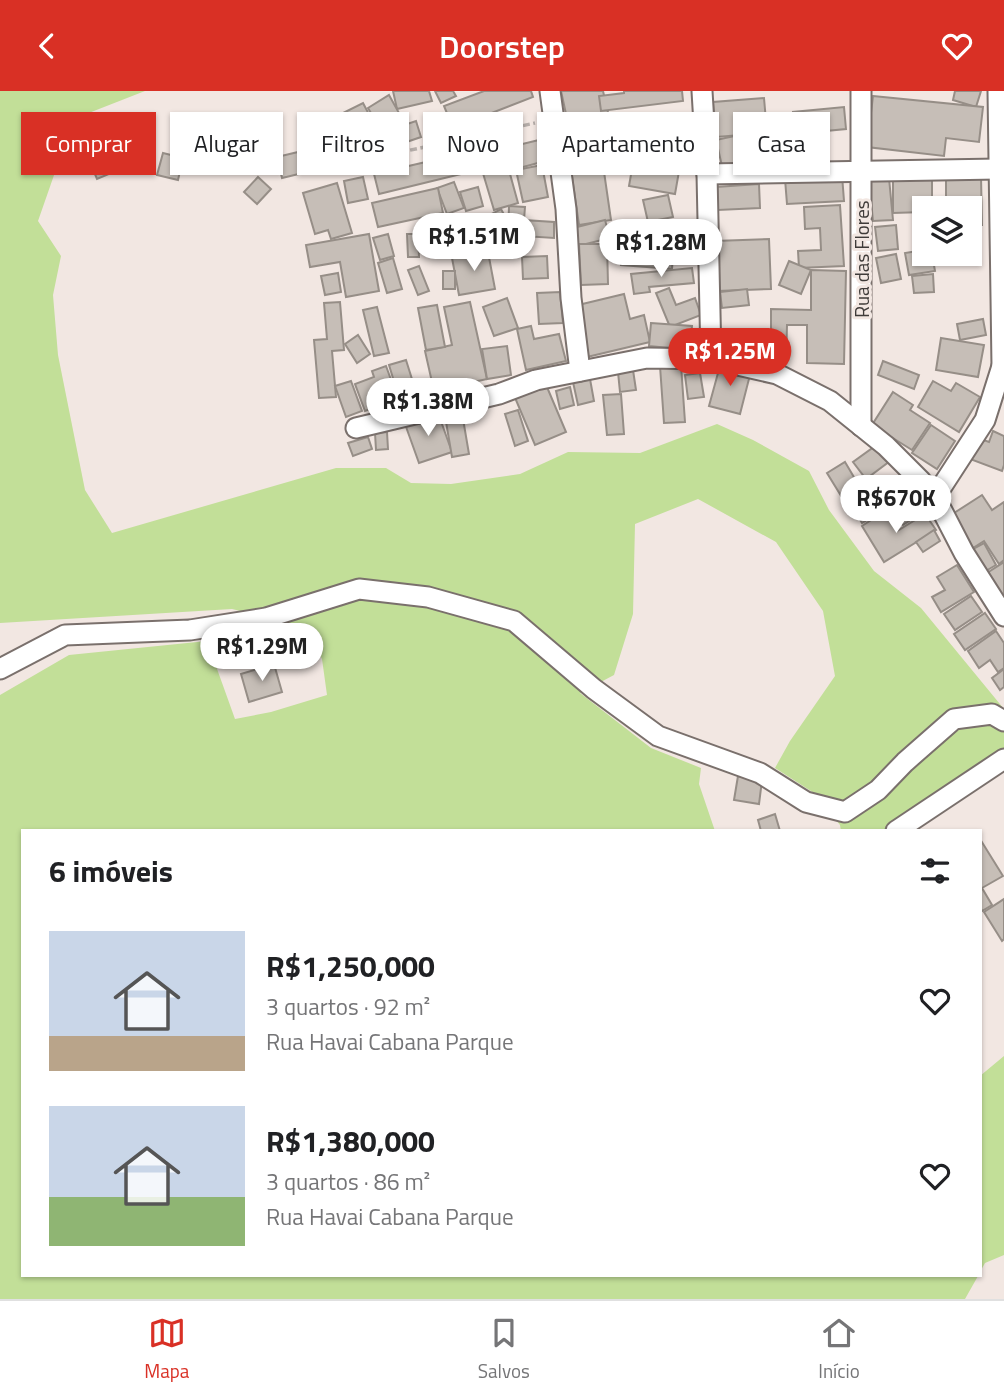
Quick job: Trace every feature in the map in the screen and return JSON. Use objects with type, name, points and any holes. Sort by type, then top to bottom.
[{"type":"street","points":[[551,91],[554,112]]},
{"type":"street","points":[[702,91],[703,112]]},
{"type":"street","name":"Rua das Flores","points":[[861,91],[862,426]]},
{"type":"street","points":[[935,497],[985,420],[1003,366],[998,91]]},
{"type":"street","points":[[719,174],[998,169]]},
{"type":"street","points":[[562,175],[571,298],[580,371]]},
{"type":"street","points":[[707,175],[710,359]]},
{"type":"street","points":[[356,428],[499,394],[536,380],[647,358],[710,359],[777,374],[830,401],[906,465],[935,497],[964,554],[1004,616]]},
{"type":"street","points":[[0,669],[65,635],[190,630],[266,618],[359,589],[428,597],[514,621],[593,689],[658,736],[760,773],[806,803],[845,812],[878,790],[954,719],[992,714],[1004,721]]},
{"type":"street","points":[[899,829],[1004,759]]},
{"type":"path","points":[[409,151],[537,123]]},
{"type":"green space","points":[[0,91],[145,91],[91,112],[21,112],[21,175],[54,175],[38,221],[61,256],[53,295],[58,355],[85,490],[112,533],[336,468],[386,468],[411,483],[451,484],[520,474],[568,452],[640,453],[717,424],[753,440],[809,471],[829,510],[874,571],[921,608],[1004,709],[1004,756],[886,829],[841,829],[814,793],[775,768],[790,741],[835,676],[823,611],[776,542],[698,499],[635,524],[633,614],[614,675],[580,693],[651,748],[701,768],[699,784],[714,829],[21,829],[21,1277],[977,1277],[965,1299],[0,1299],[0,695],[69,655],[207,641],[235,719],[271,712],[327,695],[322,659],[306,627],[232,609],[0,623]]},
{"type":"green space","points":[[1004,1056],[1004,1255],[985,1263],[982,1268],[982,1074]]},
{"type":"building","points":[[393,91],[429,91],[432,101],[397,109]]},
{"type":"building","points":[[435,91],[453,91],[456,96],[441,103]]},
{"type":"building","points":[[484,91],[531,91],[533,97],[494,112],[446,112],[444,106]]},
{"type":"building","points":[[561,91],[603,91],[608,112],[566,112]]},
{"type":"building","points":[[624,91],[682,91],[683,101],[601,111],[599,96]]},
{"type":"building","points":[[955,91],[981,91],[976,107],[953,100]]},
{"type":"building","points":[[389,95],[398,112],[370,112],[368,108]]},
{"type":"building","points":[[873,96],[983,107],[979,142],[946,138],[944,156],[867,147]]},
{"type":"building","points":[[764,98],[765,112],[733,112],[733,136],[719,137],[719,112],[714,112],[713,102]]},
{"type":"building","points":[[363,103],[368,112],[345,112]]},
{"type":"building","points":[[844,107],[846,129],[830,131],[830,112],[793,112]]},
{"type":"building","points":[[416,121],[421,137],[409,141],[409,123]]},
{"type":"building","points":[[733,136],[733,164],[722,166],[719,139]]},
{"type":"building","points":[[537,140],[537,163],[523,167],[523,144]]},
{"type":"building","points":[[297,152],[297,174],[282,178],[283,156]]},
{"type":"building","points":[[163,153],[170,155],[170,175],[179,175],[178,180],[157,175]]},
{"type":"building","points":[[423,163],[423,175],[457,175],[379,194],[374,175],[409,175],[409,166]]},
{"type":"building","points":[[537,166],[537,175],[544,175],[548,197],[523,202],[517,175],[523,175],[523,169]]},
{"type":"building","points":[[484,175],[510,175],[518,203],[494,210]]},
{"type":"building","points":[[572,175],[604,175],[611,220],[579,225]]},
{"type":"building","points":[[631,175],[678,175],[675,194],[629,186]]},
{"type":"building","points":[[842,175],[844,201],[787,204],[785,179]]},
{"type":"building","points":[[946,176],[981,176],[981,196],[946,196]]},
{"type":"building","points":[[258,177],[271,189],[257,204],[244,192]]},
{"type":"building","points":[[363,177],[368,199],[348,203],[344,181]]},
{"type":"building","points":[[889,178],[893,220],[873,221],[869,179]]},
{"type":"building","points":[[893,179],[932,179],[932,196],[912,196],[912,212],[893,213]]},
{"type":"building","points":[[454,182],[464,208],[447,214],[437,188]]},
{"type":"building","points":[[337,183],[352,233],[331,239],[328,230],[315,234],[303,193]]},
{"type":"building","points":[[759,184],[760,208],[718,210],[716,187]]},
{"type":"building","points":[[478,187],[483,206],[466,211],[460,192]]},
{"type":"building","points":[[438,188],[443,213],[378,227],[372,203]]},
{"type":"building","points":[[668,195],[673,217],[648,222],[643,200]]},
{"type":"building","points":[[840,205],[844,266],[799,268],[798,251],[821,250],[820,228],[805,229],[804,207]]},
{"type":"building","points":[[509,206],[525,207],[524,220],[554,222],[554,238],[508,235]]},
{"type":"building","points":[[501,209],[509,224],[494,232],[486,217]]},
{"type":"building","points":[[487,216],[490,246],[474,248],[470,218]]},
{"type":"building","points":[[449,220],[454,248],[424,254],[418,226]]},
{"type":"building","points":[[605,220],[610,238],[578,246],[573,228]]},
{"type":"building","points":[[624,220],[675,223],[672,269],[621,265]]},
{"type":"building","points":[[896,225],[898,249],[878,251],[875,227]]},
{"type":"building","points":[[369,234],[379,291],[346,297],[340,262],[310,267],[306,245]]},
{"type":"building","points":[[388,234],[394,256],[380,260],[373,238]]},
{"type":"building","points":[[407,234],[418,234],[419,257],[408,257]]},
{"type":"building","points":[[769,239],[771,289],[717,291],[715,241]]},
{"type":"building","points":[[579,244],[607,244],[608,284],[581,285]]},
{"type":"building","points":[[488,252],[495,289],[459,295],[452,258]]},
{"type":"building","points":[[912,252],[912,266],[934,266],[935,271],[909,275],[905,253]]},
{"type":"building","points":[[896,254],[901,279],[881,283],[876,258]]},
{"type":"building","points":[[547,256],[548,278],[523,279],[522,257]]},
{"type":"building","points":[[393,258],[402,289],[387,293],[378,263]]},
{"type":"building","points":[[789,261],[811,270],[801,294],[779,285]]},
{"type":"building","points":[[419,266],[429,291],[418,295],[408,270]]},
{"type":"building","points":[[692,268],[694,283],[649,287],[650,292],[634,294],[631,274]]},
{"type":"building","points":[[811,270],[846,271],[844,364],[807,363],[807,325],[787,325],[786,362],[771,361],[771,309],[811,310]]},
{"type":"building","points":[[443,271],[455,271],[455,289],[443,289]]},
{"type":"building","points":[[338,273],[341,292],[325,295],[321,276]]},
{"type":"building","points":[[933,274],[934,292],[914,293],[912,276]]},
{"type":"building","points":[[669,288],[676,305],[695,298],[701,315],[670,327],[656,293]]},
{"type":"building","points":[[747,289],[749,305],[722,308],[720,292]]},
{"type":"building","points":[[560,292],[563,323],[539,324],[537,293]]},
{"type":"building","points":[[624,294],[630,319],[644,315],[650,342],[587,357],[574,306]]},
{"type":"building","points":[[507,298],[518,328],[494,336],[483,307]]},
{"type":"building","points":[[340,302],[344,350],[332,351],[336,397],[319,398],[314,340],[327,339],[324,303]]},
{"type":"building","points":[[470,302],[487,379],[434,391],[425,351],[452,345],[444,307]]},
{"type":"building","points":[[437,305],[445,347],[426,350],[418,308]]},
{"type":"building","points":[[377,307],[389,353],[374,356],[363,310]]},
{"type":"building","points":[[983,319],[986,335],[960,340],[957,324]]},
{"type":"building","points":[[651,323],[692,326],[690,350],[649,346]]},
{"type":"building","points":[[531,326],[534,339],[559,334],[566,361],[526,370],[517,329]]},
{"type":"building","points":[[358,335],[370,354],[357,363],[345,344]]},
{"type":"building","points":[[941,338],[984,345],[978,377],[936,370]]},
{"type":"building","points":[[507,346],[511,375],[487,379],[482,349]]},
{"type":"building","points":[[406,360],[416,392],[399,398],[389,365]]},
{"type":"building","points":[[883,361],[919,375],[914,389],[878,375]]},
{"type":"building","points":[[721,362],[751,371],[740,414],[709,406]]},
{"type":"building","points":[[681,365],[685,422],[664,423],[660,366]]},
{"type":"building","points":[[386,366],[398,399],[365,411],[355,384],[374,377],[372,371]]},
{"type":"building","points":[[633,370],[636,390],[620,392],[618,372]]},
{"type":"building","points":[[700,373],[704,397],[688,399],[685,375]]},
{"type":"building","points":[[590,379],[594,401],[578,405],[573,382]]},
{"type":"building","points":[[544,380],[566,432],[535,445],[513,393]]},
{"type":"building","points":[[351,381],[362,411],[346,417],[335,386]]},
{"type":"building","points":[[933,381],[951,391],[956,383],[980,397],[959,432],[918,407]]},
{"type":"building","points":[[570,387],[574,405],[560,409],[556,391]]},
{"type":"building","points":[[893,392],[913,405],[910,410],[930,423],[912,450],[872,425]]},
{"type":"building","points":[[621,394],[624,434],[607,435],[603,395]]},
{"type":"building","points":[[518,410],[528,441],[515,446],[505,414]]},
{"type":"building","points":[[438,413],[452,452],[419,463],[405,424]]},
{"type":"building","points":[[462,413],[469,454],[452,457],[445,416]]},
{"type":"building","points":[[931,425],[955,441],[937,469],[912,453]]},
{"type":"building","points":[[993,431],[1004,436],[1002,471],[970,459],[978,438],[989,442]]},
{"type":"building","points":[[387,432],[388,449],[376,450],[375,433]]},
{"type":"building","points":[[368,437],[372,449],[353,456],[348,443]]},
{"type":"building","points":[[878,444],[890,461],[866,479],[853,462]]},
{"type":"building","points":[[845,462],[861,489],[870,483],[877,496],[851,512],[827,473]]},
{"type":"building","points":[[901,479],[909,492],[886,505],[879,491]]},
{"type":"building","points":[[982,495],[992,510],[1004,502],[1004,560],[999,564],[984,541],[973,548],[951,515]]},
{"type":"building","points":[[880,498],[886,508],[862,523],[856,512]]},
{"type":"building","points":[[915,501],[922,513],[903,525],[895,513]]},
{"type":"building","points":[[885,511],[897,531],[925,514],[936,530],[884,562],[862,526]]},
{"type":"building","points":[[934,530],[940,541],[923,552],[916,542]]},
{"type":"building","points":[[984,543],[996,565],[984,572],[971,550]]},
{"type":"building","points":[[1004,562],[1004,601],[987,573]]},
{"type":"building","points":[[957,565],[974,592],[941,612],[932,597],[945,590],[937,577]]},
{"type":"building","points":[[971,596],[982,612],[955,630],[944,614]]},
{"type":"building","points":[[985,613],[996,629],[965,650],[954,634]]},
{"type":"building","points":[[996,631],[1004,643],[1004,668],[998,672],[990,660],[979,668],[968,651]]},
{"type":"building","points":[[274,664],[282,692],[249,702],[241,674]]},
{"type":"building","points":[[1004,669],[1004,687],[1000,690],[992,678]]},
{"type":"building","points":[[738,776],[762,780],[759,804],[734,800]]},
{"type":"building","points":[[775,814],[779,829],[760,829],[758,820]]},
{"type":"building","points":[[982,842],[1003,876],[982,888]]},
{"type":"building","points":[[982,888],[992,905],[982,911]]},
{"type":"building","points":[[1004,899],[1004,939],[1002,941],[984,912]]}]
